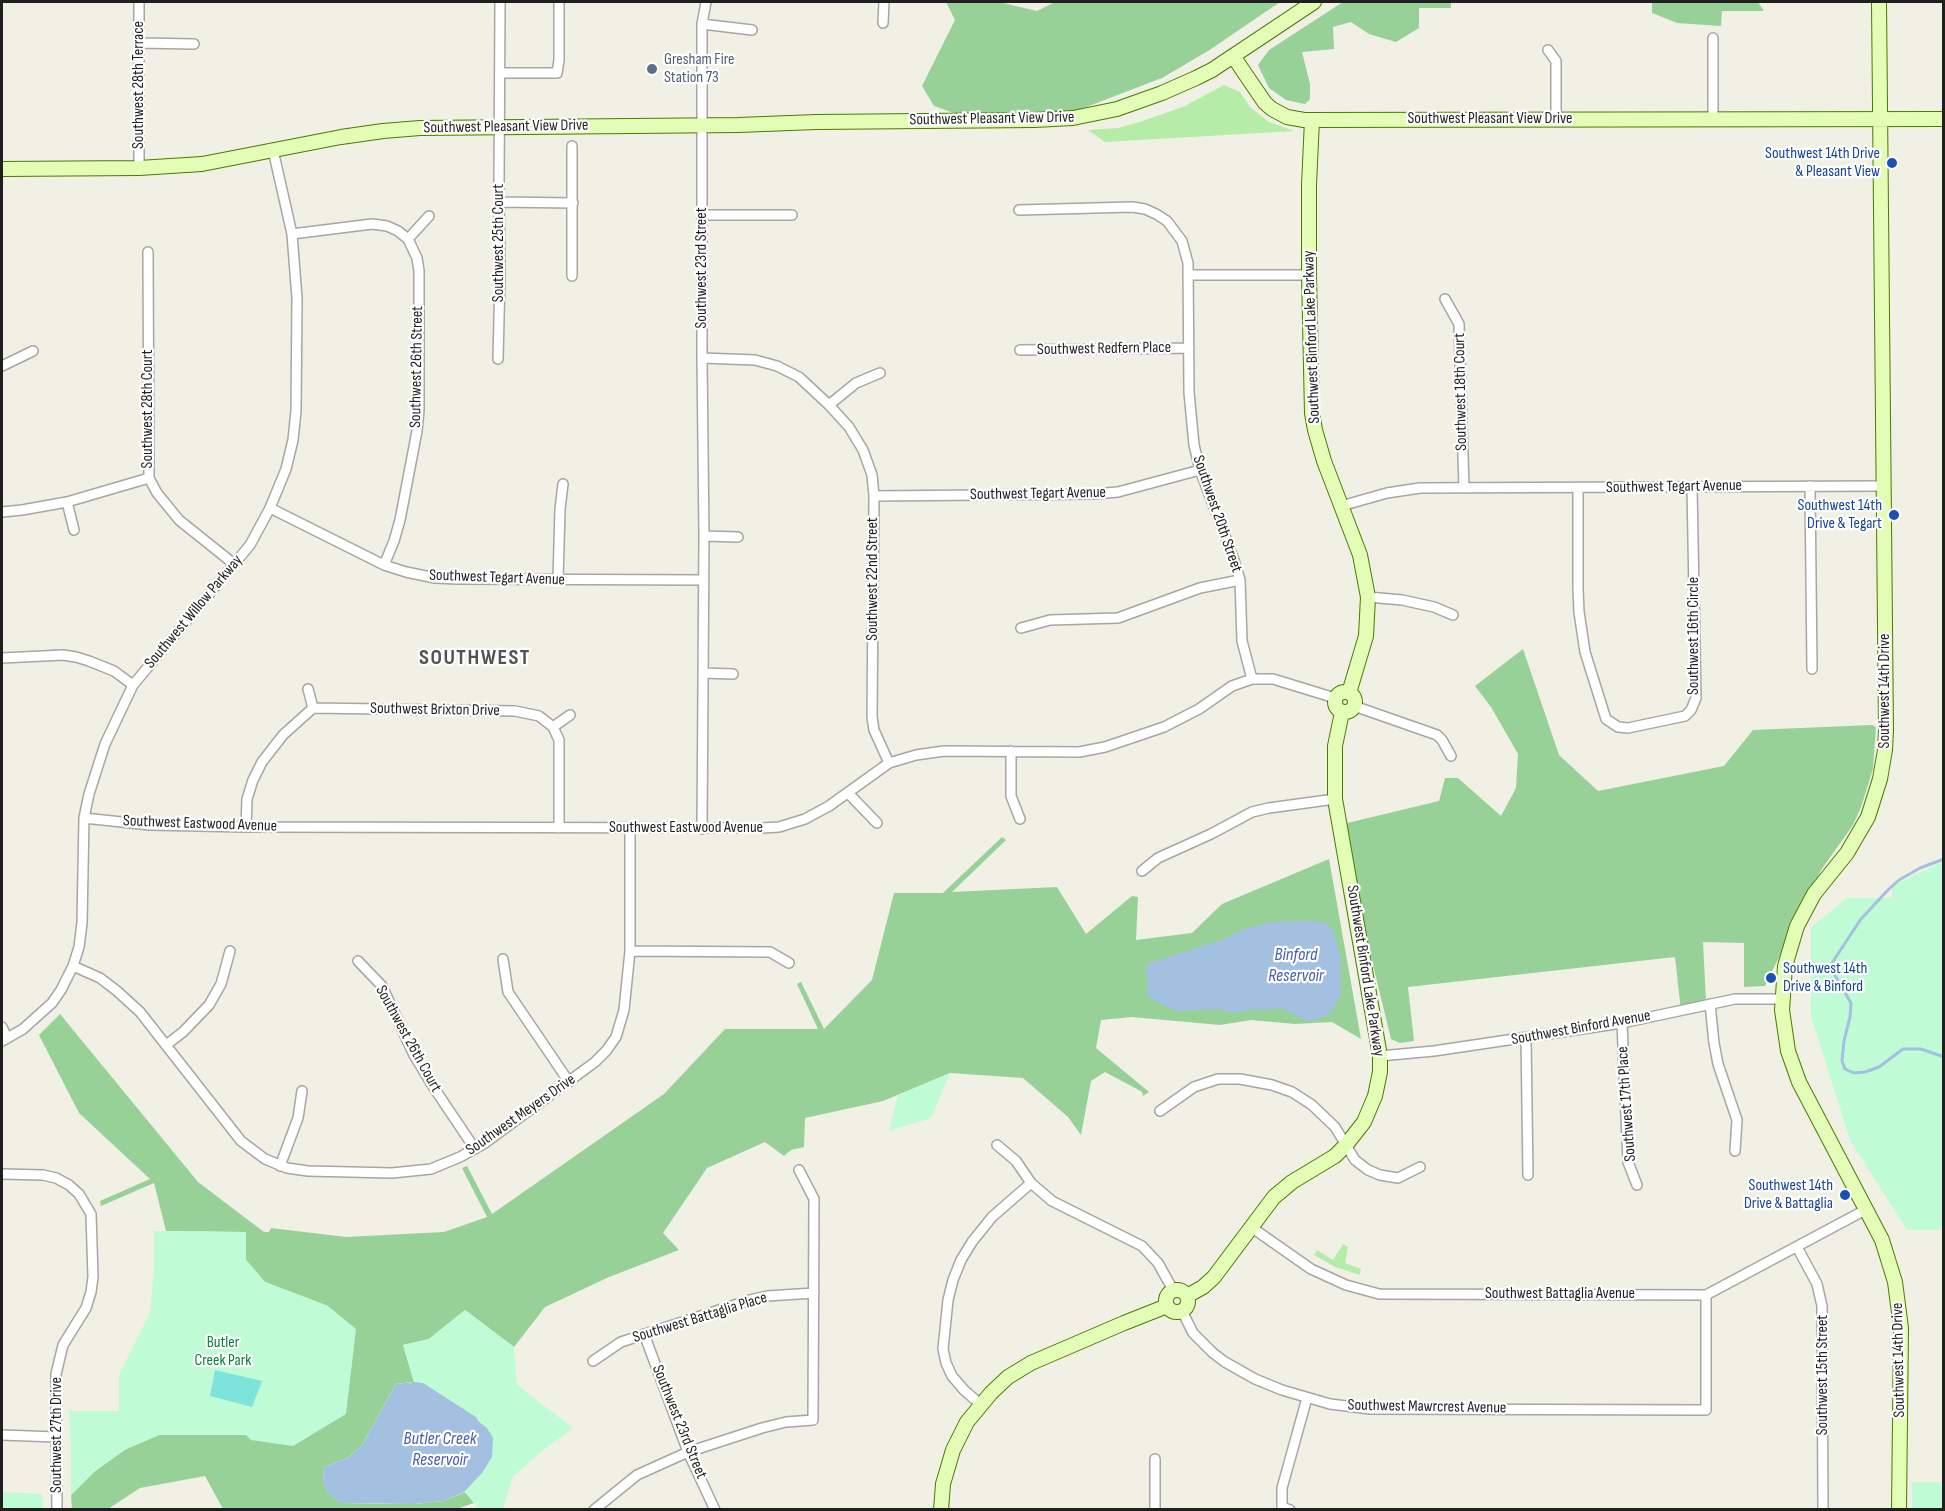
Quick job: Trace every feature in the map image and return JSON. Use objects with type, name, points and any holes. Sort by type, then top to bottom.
[{"type":"street","name":"Southwest 28th Terrace","points":[[139,168],[140,2]]},
{"type":"street","name":"Southwest 25th Court","points":[[498,359],[500,2]]},
{"type":"street","points":[[500,73],[557,73],[559,2]]},
{"type":"street","name":"Southwest 23rd Street","points":[[702,829],[704,536],[702,24],[706,2]]},
{"type":"street","points":[[884,2],[884,22]]},
{"type":"street","points":[[1233,56],[1314,2]]},
{"type":"street","name":"Southwest 14th Drive","points":[[1879,2],[1886,730],[1883,764],[1877,792],[1861,830],[1847,853],[1814,894],[1797,927],[1785,966],[1782,999],[1785,1035],[1793,1067],[1888,1253],[1898,1295],[1901,1328],[1899,1509]]},
{"type":"street","points":[[702,24],[752,30]]},
{"type":"street","points":[[1713,38],[1713,118]]},
{"type":"street","points":[[140,43],[194,44]]},
{"type":"street","points":[[1548,50],[1556,61],[1556,119]]},
{"type":"street","name":"Southwest Pleasant View Drive","points":[[2,170],[139,168],[202,164],[383,130],[420,128],[1073,118],[1110,111],[1162,93],[1212,70],[1233,56],[1265,103],[1287,117],[1308,120],[1944,119]]},
{"type":"street","name":"Southwest Binford Lake Parkway","points":[[1187,1296],[1203,1287],[1214,1277],[1265,1207],[1282,1190],[1335,1156],[1359,1131],[1372,1106],[1378,1084],[1380,1056],[1335,799],[1335,746],[1345,702],[1366,636],[1368,597],[1360,555],[1323,461],[1312,413],[1308,120]]},
{"type":"street","points":[[572,146],[572,276]]},
{"type":"street","name":"Southwest Willow Parkway","points":[[4,1040],[23,1029],[52,1003],[73,966],[79,947],[82,923],[84,818],[105,744],[133,685],[250,545],[270,508],[286,469],[293,440],[296,411],[297,298],[291,234],[273,150]]},
{"type":"street","points":[[500,202],[573,203]]},
{"type":"street","name":"Southwest 20th Street","points":[[1019,210],[1132,207],[1145,209],[1156,214],[1176,231],[1187,253],[1190,416],[1194,445],[1200,470],[1240,580],[1242,641],[1252,679]]},
{"type":"street","points":[[702,215],[792,215]]},
{"type":"street","points":[[291,234],[372,224],[387,226],[408,239],[429,216]]},
{"type":"street","name":"Southwest 26th Street","points":[[384,565],[400,520],[412,464],[418,410],[419,271],[417,258],[408,239]]},
{"type":"street","name":"Southwest 28th Court","points":[[148,252],[148,478],[178,520],[234,564]]},
{"type":"street","points":[[1188,275],[1309,274]]},
{"type":"street","name":"Southwest 18th Court","points":[[1445,299],[1460,324],[1464,488]]},
{"type":"street","name":"Southwest Redfern Place","points":[[1020,350],[1189,348]]},
{"type":"street","points":[[2,366],[33,351]]},
{"type":"street","name":"Southwest 22nd Street","points":[[702,358],[755,360],[777,366],[799,378],[830,405],[849,427],[863,450],[872,476],[874,496],[872,717],[874,730],[889,763]]},
{"type":"street","points":[[830,405],[856,383],[880,373]]},
{"type":"street","name":"Southwest Tegart Avenue","points":[[874,496],[1094,494],[1118,492],[1200,470]]},
{"type":"street","points":[[2,512],[67,502],[148,478]]},
{"type":"street","points":[[558,580],[563,484]]},
{"type":"street","points":[[1810,486],[1812,669]]},
{"type":"street","name":"Southwest Tegart Avenue","points":[[1341,506],[1402,490],[1884,486]]},
{"type":"street","name":"Southwest 16th Circle","points":[[1578,489],[1579,600],[1586,652],[1606,719],[1618,727],[1628,728],[1685,716],[1691,710],[1696,698],[1692,487]]},
{"type":"street","points":[[67,502],[74,530]]},
{"type":"street","name":"Southwest Tegart Avenue","points":[[270,508],[384,565],[435,578],[704,580]]},
{"type":"street","points":[[704,536],[738,537]]},
{"type":"street","points":[[1021,628],[1050,620],[1118,618],[1200,588],[1240,580]]},
{"type":"street","points":[[1368,597],[1402,600],[1434,607],[1453,615]]},
{"type":"street","points":[[2,658],[63,655],[76,657],[114,671],[133,685]]},
{"type":"street","points":[[703,674],[733,674]]},
{"type":"street","points":[[1252,679],[1273,679],[1437,735],[1451,756]]},
{"type":"street","name":"Southwest Eastwood Avenue","points":[[84,818],[150,825],[246,827],[762,828],[785,825],[804,819],[848,793],[889,763],[916,755],[944,751],[1079,752],[1105,747],[1164,727],[1199,709],[1232,686],[1252,679]]},
{"type":"street","points":[[246,827],[247,799],[253,780],[262,762],[284,735],[313,708],[308,688]]},
{"type":"street","name":"Southwest Brixton Drive","points":[[313,708],[523,711],[539,716],[553,727]]},
{"type":"street","points":[[559,828],[560,754],[559,740],[553,727],[570,715]]},
{"type":"street","points":[[1011,751],[1011,796],[1020,819]]},
{"type":"street","points":[[848,793],[877,823]]},
{"type":"street","points":[[1142,871],[1158,858],[1252,812],[1291,804],[1335,799]]},
{"type":"street","name":"Southwest Meyers Drive","points":[[73,966],[100,978],[140,1012],[241,1141],[265,1159],[280,1166],[308,1171],[407,1172],[431,1169],[453,1161],[475,1149],[569,1082],[595,1062],[616,1036],[624,1010],[630,951],[630,828]]},
{"type":"street","points":[[166,1045],[183,1032],[208,1005],[221,984],[230,951]]},
{"type":"street","points":[[630,951],[771,952],[789,963]]},
{"type":"street","points":[[502,959],[508,992],[569,1082]]},
{"type":"street","name":"Southwest 26th Court","points":[[358,961],[382,986],[414,1055],[475,1149]]},
{"type":"street","name":"Southwest Binford Avenue","points":[[1380,1056],[1434,1051],[1622,1023],[1735,999],[1782,999]]},
{"type":"street","points":[[1710,1004],[1718,1064],[1737,1120],[1735,1151]]},
{"type":"street","name":"Southwest 17th Place","points":[[1622,1023],[1628,1162],[1637,1185]]},
{"type":"street","points":[[2,1027],[4,1040]]},
{"type":"street","points":[[1526,1038],[1528,1175]]},
{"type":"street","points":[[1160,1111],[1194,1087],[1207,1081],[1240,1079],[1279,1087],[1300,1096],[1312,1105],[1335,1127],[1355,1160],[1368,1170],[1398,1178],[1420,1167]]},
{"type":"street","points":[[280,1166],[298,1118],[302,1091]]},
{"type":"street","points":[[997,1145],[1016,1161],[1031,1183],[1052,1202],[1142,1246],[1158,1263],[1173,1290]]},
{"type":"street","points":[[594,1509],[637,1475],[688,1452],[762,1428],[786,1422],[813,1420],[814,1200],[799,1170]]},
{"type":"street","name":"Southwest 27th Drive","points":[[2,1174],[43,1175],[56,1178],[69,1185],[79,1194],[89,1209],[92,1224],[92,1292],[86,1308],[63,1345],[58,1358],[56,1374],[57,1509]]},
{"type":"street","points":[[980,1404],[952,1376],[946,1363],[944,1349],[948,1300],[961,1260],[972,1242],[992,1217],[1031,1183]]},
{"type":"street","name":"Southwest Battaglia Avenue","points":[[1251,1227],[1311,1269],[1346,1285],[1379,1294],[1706,1294],[1867,1209]]},
{"type":"street","name":"Southwest 15th Street","points":[[1797,1246],[1817,1284],[1822,1306],[1823,1509]]},
{"type":"street","points":[[1173,1290],[1181,1290],[1187,1296],[1188,1305],[1182,1311],[1174,1312],[1167,1306],[1167,1297],[1173,1290]]},
{"type":"street","name":"Southwest Battaglia Place","points":[[593,1361],[621,1342],[750,1300],[767,1296],[814,1293]]},
{"type":"street","name":"Southwest Mawrcrest Avenue","points":[[1182,1311],[1193,1333],[1225,1362],[1255,1379],[1307,1398],[1350,1407],[1370,1409],[1706,1410],[1706,1294]]},
{"type":"street","points":[[941,1509],[943,1485],[953,1450],[967,1422],[980,1404],[1008,1377],[1031,1363],[1167,1306]]},
{"type":"street","name":"Southwest 23rd Street","points":[[644,1334],[688,1452],[715,1509]]},
{"type":"street","points":[[1286,1508],[1282,1488],[1307,1398]]},
{"type":"street","points":[[2,1435],[56,1437]]},
{"type":"street","points":[[1155,1459],[1155,1509]]},
{"type":"green space","points":[[946,2],[999,2],[1037,11],[1055,2],[1280,2],[1208,51],[1162,78],[1073,112],[965,117],[934,106],[922,86],[955,20]]},
{"type":"green space","points":[[1343,2],[1451,2],[1451,8],[1419,8],[1419,28],[1396,42],[1369,34],[1351,22],[1333,27],[1334,49],[1302,52],[1310,84],[1310,99],[1305,104],[1286,100],[1269,88],[1258,65],[1269,50]]},
{"type":"green space","points":[[1650,2],[1758,2],[1764,11],[1722,11],[1721,26],[1677,23],[1652,13]]},
{"type":"green space","points":[[1224,85],[1240,92],[1250,107],[1269,122],[1294,131],[1105,142],[1088,130],[1118,128],[1140,122],[1185,106]]},
{"type":"green space","points":[[1523,649],[1559,755],[1598,791],[1724,766],[1753,730],[1872,725],[1876,727],[1873,769],[1861,807],[1853,825],[1821,870],[1765,986],[1744,987],[1744,943],[1703,942],[1706,1001],[1681,1011],[1675,957],[1408,987],[1414,1041],[1400,1043],[1391,1039],[1339,825],[1439,801],[1445,778],[1458,778],[1501,816],[1516,788],[1518,754],[1491,707],[1475,686]]},
{"type":"green space","points":[[1002,837],[1006,840],[952,892],[1057,887],[1086,934],[1132,896],[1138,897],[1136,940],[1192,933],[1222,904],[1329,859],[1361,1039],[1332,1022],[1295,1024],[1251,1020],[1220,1025],[1132,1017],[1101,1020],[1096,1048],[1149,1092],[1143,1096],[1142,1092],[1105,1072],[1091,1081],[1081,1135],[1068,1117],[1023,1078],[950,1073],[883,1101],[805,1118],[804,1147],[791,1150],[784,1156],[765,1142],[707,1168],[663,1233],[679,1250],[609,1277],[545,1307],[514,1347],[465,1310],[429,1339],[403,1345],[414,1382],[396,1384],[362,1445],[348,1458],[324,1467],[341,1503],[414,1504],[443,1501],[465,1492],[474,1503],[456,1509],[223,1509],[205,1476],[140,1488],[108,1509],[72,1510],[71,1495],[95,1471],[126,1449],[159,1435],[246,1435],[328,1306],[265,1282],[246,1260],[246,1232],[166,1231],[154,1183],[101,1206],[100,1201],[150,1179],[79,1113],[39,1035],[60,1014],[198,1182],[264,1232],[269,1232],[271,1228],[346,1237],[444,1232],[487,1217],[462,1168],[467,1166],[492,1214],[664,1094],[725,1029],[818,1029],[797,984],[801,982],[824,1029],[872,980],[894,893],[943,893]]},
{"type":"green space","points":[[1943,862],[1943,1230],[1907,1230],[1850,1140],[1811,1016],[1811,927],[1847,898],[1892,898],[1892,886]]},
{"type":"green space","points":[[950,1073],[931,1118],[889,1131],[898,1095]]},
{"type":"green space","name":"Butler Creek Park","points":[[154,1231],[246,1232],[246,1260],[265,1282],[328,1306],[356,1329],[346,1414],[293,1446],[251,1440],[246,1435],[159,1435],[126,1449],[95,1471],[71,1495],[69,1411],[119,1411],[119,1375],[150,1313]]},
{"type":"green space","points":[[1343,1244],[1348,1247],[1345,1263],[1361,1269],[1360,1275],[1335,1267],[1314,1255],[1317,1250],[1333,1260]]},
{"type":"green space","points":[[465,1310],[514,1347],[517,1385],[573,1428],[513,1476],[503,1509],[479,1509],[465,1492],[443,1501],[414,1504],[341,1503],[328,1493],[323,1482],[324,1467],[348,1458],[362,1445],[396,1384],[414,1382],[403,1345],[429,1339]]},
{"type":"green space","points":[[1912,1482],[1943,1482],[1943,1509],[1912,1509]]},
{"type":"green space","points":[[2,1492],[42,1494],[43,1509],[2,1509]]},
{"type":"shaded area","points":[[215,1370],[262,1381],[252,1407],[210,1396]]},
{"type":"water","name":"Binford Reservoir","points":[[1272,922],[1325,923],[1333,930],[1340,954],[1341,995],[1330,1013],[1322,1018],[1306,1021],[1279,1007],[1271,1010],[1254,1009],[1234,1013],[1217,1009],[1175,1011],[1148,997],[1146,964],[1227,938],[1244,929]]},
{"type":"water","name":"Butler Creek Reservoir","points":[[423,1383],[476,1417],[493,1438],[492,1457],[482,1473],[464,1492],[443,1501],[414,1504],[341,1503],[328,1493],[323,1482],[324,1467],[348,1458],[362,1445],[396,1384]]},
{"type":"waterway","points":[[1944,859],[1920,868],[1899,880],[1889,889],[1861,919],[1832,963],[1833,972],[1851,1003],[1842,1061],[1845,1069],[1854,1073],[1865,1072],[1879,1067],[1903,1049],[1921,1049],[1944,1057]]},
{"type":"place","name":"Gresham Fire Station 73","points":[[652,69]]},
{"type":"place","name":"Southwest 14th Drive & Pleasant View","points":[[1892,163]]},
{"type":"place","name":"Southwest 14th Drive & Tegart","points":[[1894,515]]},
{"type":"place","name":"Southwest 14th Drive & Binford","points":[[1771,978]]},
{"type":"place","name":"Southwest 14th Drive & Battaglia","points":[[1845,1195]]},
{"type":"district","name":"SOUTHWEST","points":[[475,658]]}]
